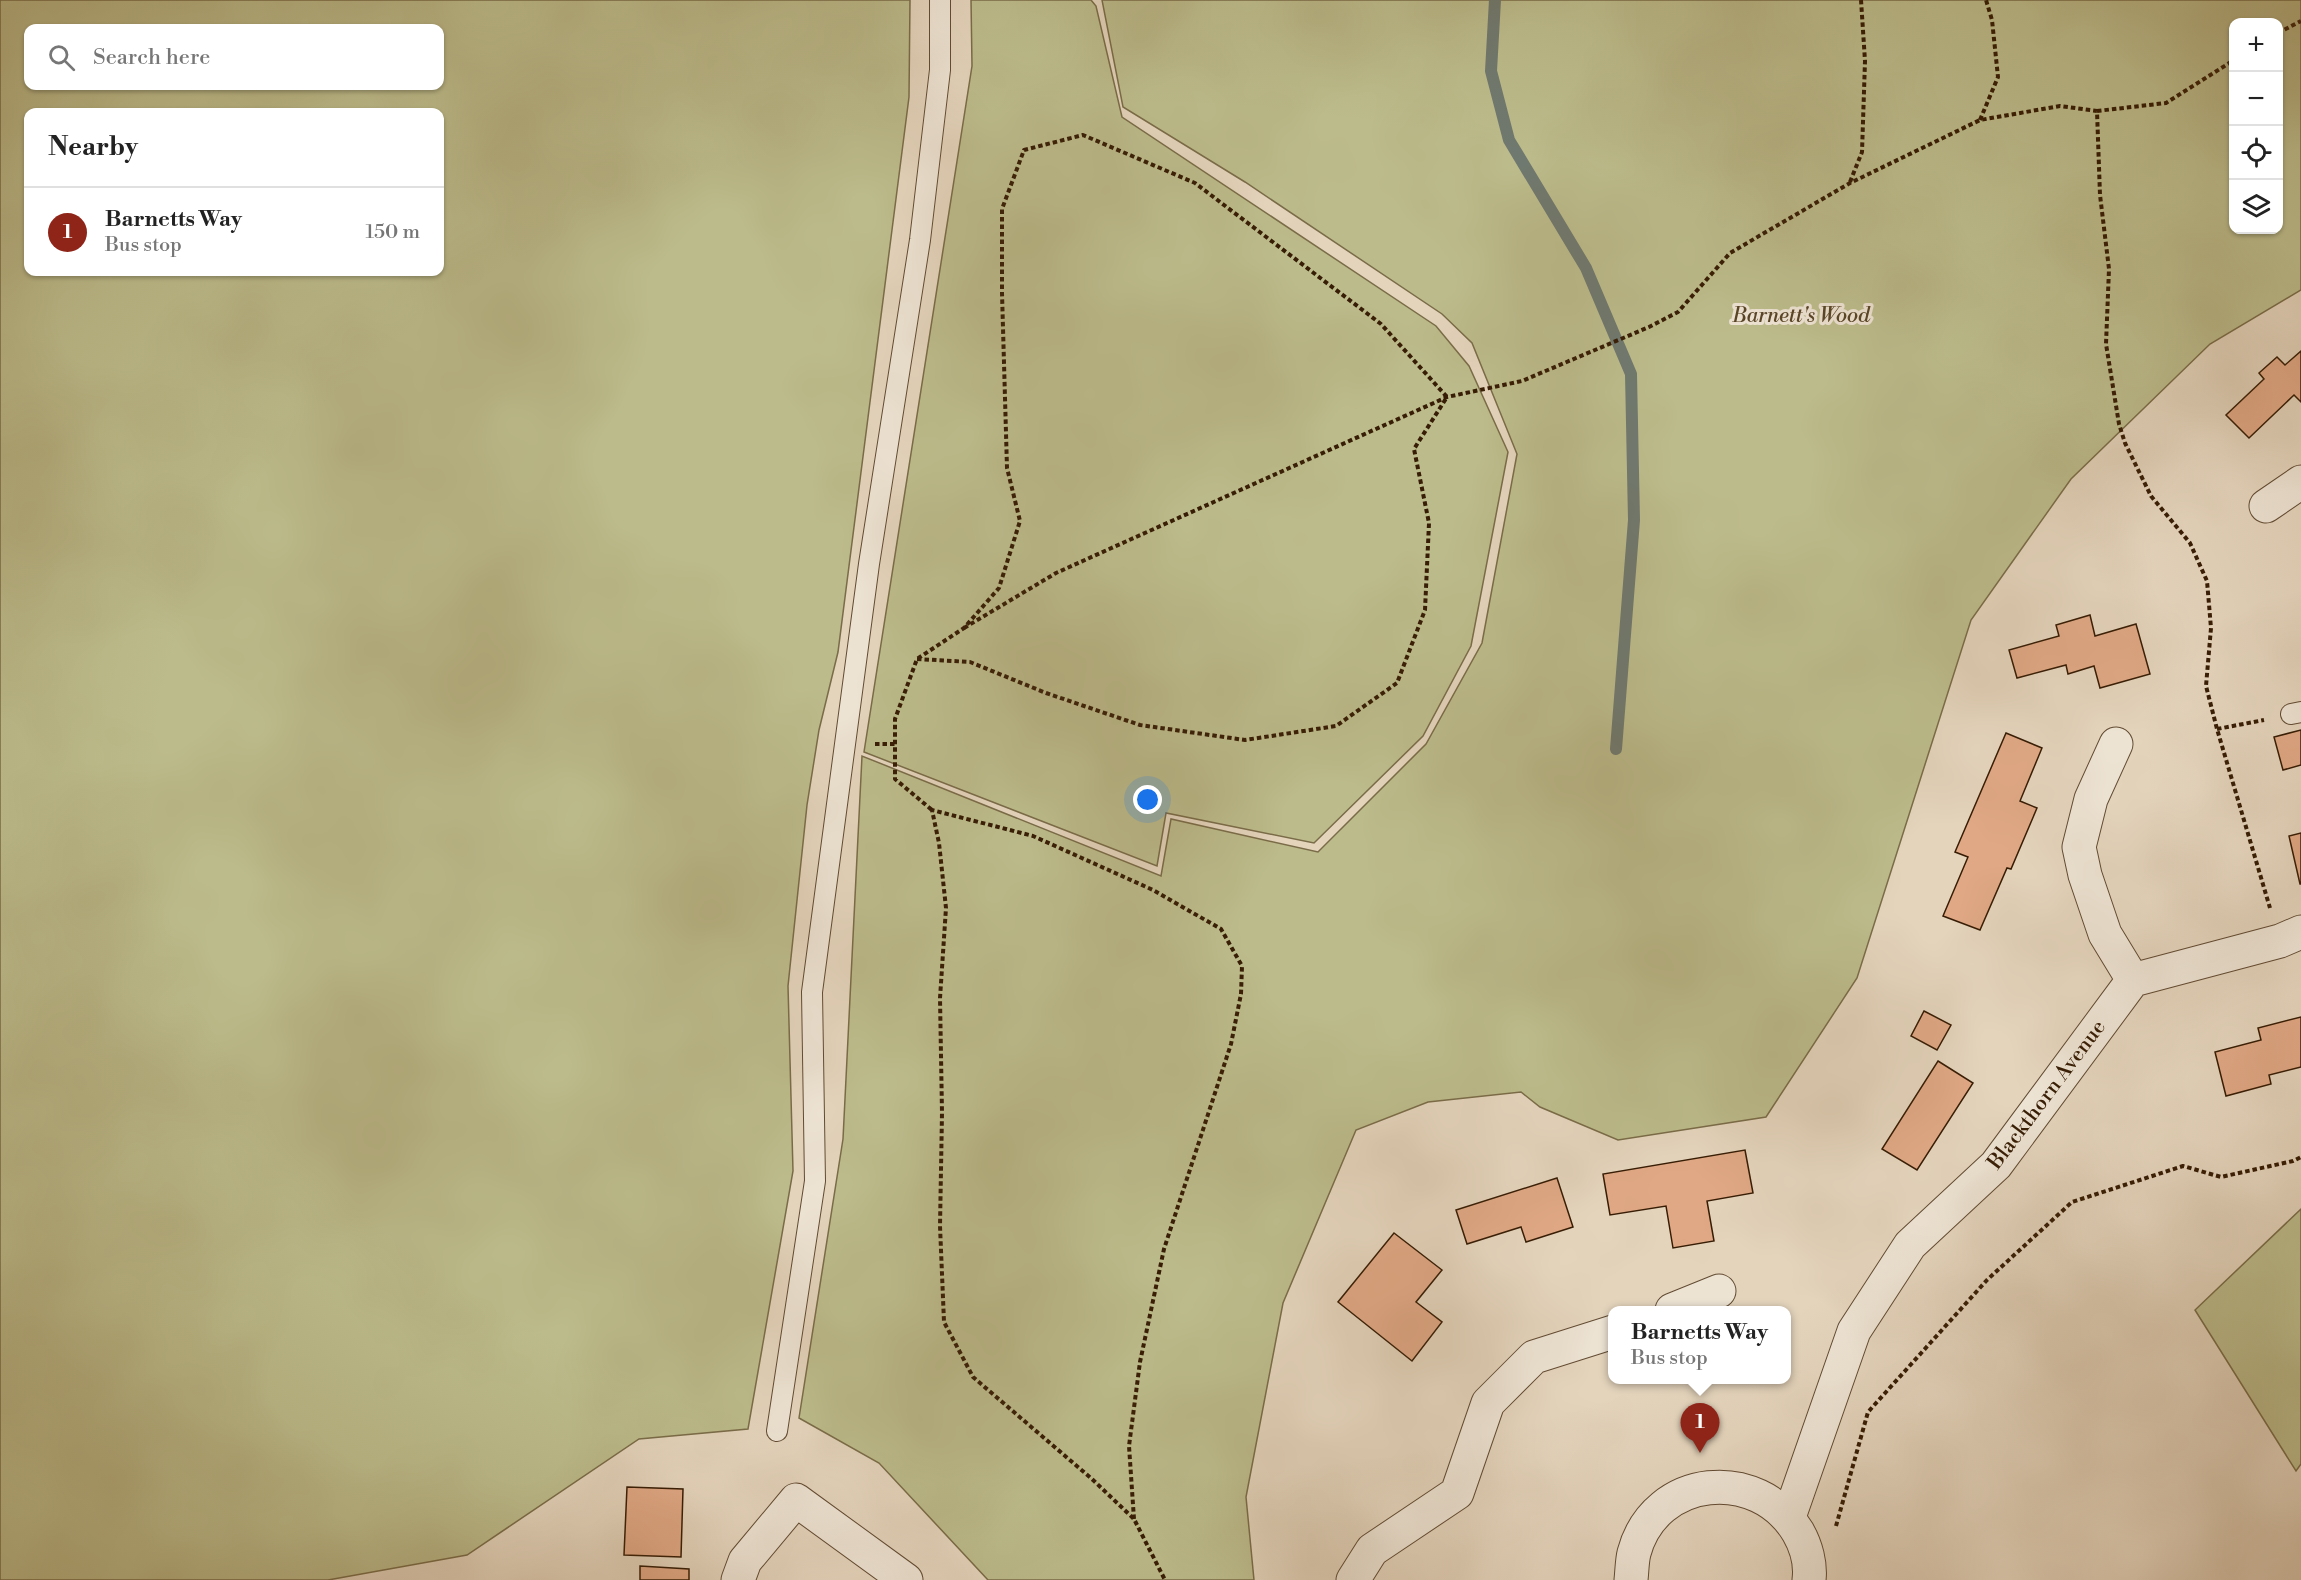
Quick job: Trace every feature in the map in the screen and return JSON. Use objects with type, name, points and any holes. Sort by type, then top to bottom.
[{"type":"street","points":[[2266,506],[2301,482]]},
{"type":"street","points":[[2115,744],[2091,799],[2079,847],[2085,875],[2105,934],[2133,980],[2290,936]]},
{"type":"street","name":"Blackthorn Avenue","points":[[1789,1517],[1854,1330],[1910,1245],[1996,1165],[2133,980]]},
{"type":"street","points":[[1684,1306],[1719,1291]]},
{"type":"street","points":[[1353,1580],[1372,1550],[1457,1493],[1488,1403],[1534,1357],[1608,1334]]},
{"type":"street","points":[[1631,1580],[1634,1553],[1645,1527],[1664,1506],[1688,1492],[1715,1486],[1742,1488],[1768,1499],[1789,1517],[1804,1542],[1810,1570],[1809,1580]]},
{"type":"street","points":[[738,1580],[745,1561],[796,1500],[906,1580]]},
{"type":"lane","points":[[777,1431],[816,1181],[812,992],[869,564],[920,240],[940,70],[940,0]]},
{"type":"path","points":[[1850,183],[1862,152],[1865,61],[1861,0]]},
{"type":"path","points":[[1980,120],[1998,77],[1992,20],[1986,0]]},
{"type":"path","points":[[2283,30],[2301,21]]},
{"type":"path","points":[[1134,1520],[1129,1446],[1140,1362],[1164,1249],[1231,1044],[1242,994],[1242,966],[1221,929],[1153,890],[1033,836],[932,810],[895,779],[895,719],[917,659],[1056,573],[1447,397],[1522,381],[1649,327],[1678,312],[1730,253],[1850,183],[1980,120],[2060,106],[2097,111],[2166,103],[2229,63]]},
{"type":"path","points":[[2097,111],[2100,195],[2109,269],[2106,344],[2119,424],[2125,442],[2151,496],[2190,543],[2207,581],[2211,628],[2206,687],[2217,729],[2290,936]]},
{"type":"path","points":[[964,628],[999,588],[1020,520],[1007,468],[1002,209],[1024,150],[1083,135],[1195,183],[1381,324],[1447,397]]},
{"type":"path","points":[[917,659],[970,662],[1046,693],[1140,725],[1245,740],[1336,726],[1397,683],[1425,610],[1429,523],[1414,449],[1447,397]]},
{"type":"path","points":[[2217,729],[2296,713]]},
{"type":"path","points":[[932,810],[939,843],[946,908],[940,998],[942,1113],[939,1226],[944,1322],[973,1377],[1092,1479],[1134,1520],[1165,1580]]},
{"type":"path","points":[[1835,1530],[1868,1412],[1987,1280],[2072,1202],[2183,1166],[2221,1177],[2301,1158]]},
{"type":"green space","points":[[0,0],[910,0],[909,97],[838,652],[819,730],[807,805],[788,986],[793,1171],[748,1429],[639,1439],[467,1555],[328,1580],[0,1580]]},
{"type":"green space","points":[[971,0],[1091,0],[1096,6],[1122,117],[1436,326],[1469,366],[1508,452],[1471,646],[1423,736],[1314,843],[1166,813],[1157,866],[864,752],[972,66]]},
{"type":"green space","name":"Barnett's Wood","points":[[1102,0],[2301,0],[2301,290],[2210,344],[2071,479],[1971,620],[1857,978],[1766,1117],[1618,1140],[1540,1107],[1521,1092],[1428,1102],[1356,1130],[1283,1303],[1246,1497],[1254,1580],[988,1580],[879,1463],[799,1418],[843,1139],[862,756],[1161,876],[1171,819],[1318,852],[1426,744],[1482,643],[1517,454],[1472,343],[1442,314],[1245,182],[1123,107]]},
{"type":"green space","points":[[2301,1209],[2301,1464],[2296,1471],[2195,1310]]},
{"type":"building","points":[[2301,351],[2301,402],[2294,395],[2249,438],[2226,415],[2264,379],[2259,373],[2277,357],[2285,365]]},
{"type":"building","points":[[2090,615],[2095,636],[2136,624],[2150,674],[2100,688],[2094,666],[2068,674],[2066,665],[2017,678],[2009,650],[2059,636],[2056,625]]},
{"type":"building","points":[[2301,730],[2301,765],[2283,770],[2274,737]]},
{"type":"building","points":[[2006,733],[2042,748],[2020,801],[2037,808],[2011,869],[2007,868],[1980,930],[1943,916],[1968,857],[1955,852]]},
{"type":"building","points":[[2301,833],[2301,884],[2300,884],[2289,836]]},
{"type":"building","points":[[1924,1011],[1951,1025],[1937,1050],[1911,1036]]},
{"type":"building","points":[[2301,1017],[2301,1067],[2269,1075],[2271,1084],[2226,1096],[2215,1052],[2261,1040],[2258,1028]]},
{"type":"building","points":[[1938,1061],[1973,1083],[1917,1170],[1882,1149]]},
{"type":"building","points":[[1745,1150],[1753,1193],[1707,1201],[1714,1241],[1673,1248],[1666,1206],[1610,1215],[1603,1174]]},
{"type":"building","points":[[1557,1178],[1573,1227],[1526,1242],[1521,1227],[1467,1244],[1456,1210]]},
{"type":"building","points":[[1394,1233],[1442,1270],[1416,1302],[1442,1322],[1412,1361],[1338,1302]]},
{"type":"building","points":[[627,1487],[683,1489],[681,1557],[624,1555]]},
{"type":"building","points":[[640,1566],[689,1569],[689,1580],[640,1580]]},
{"type":"waterway","points":[[1495,0],[1491,71],[1509,140],[1586,268],[1631,374],[1634,520],[1616,749]]},
{"type":"place","name":"Barnetts Way","points":[[1700,1453]]}]
